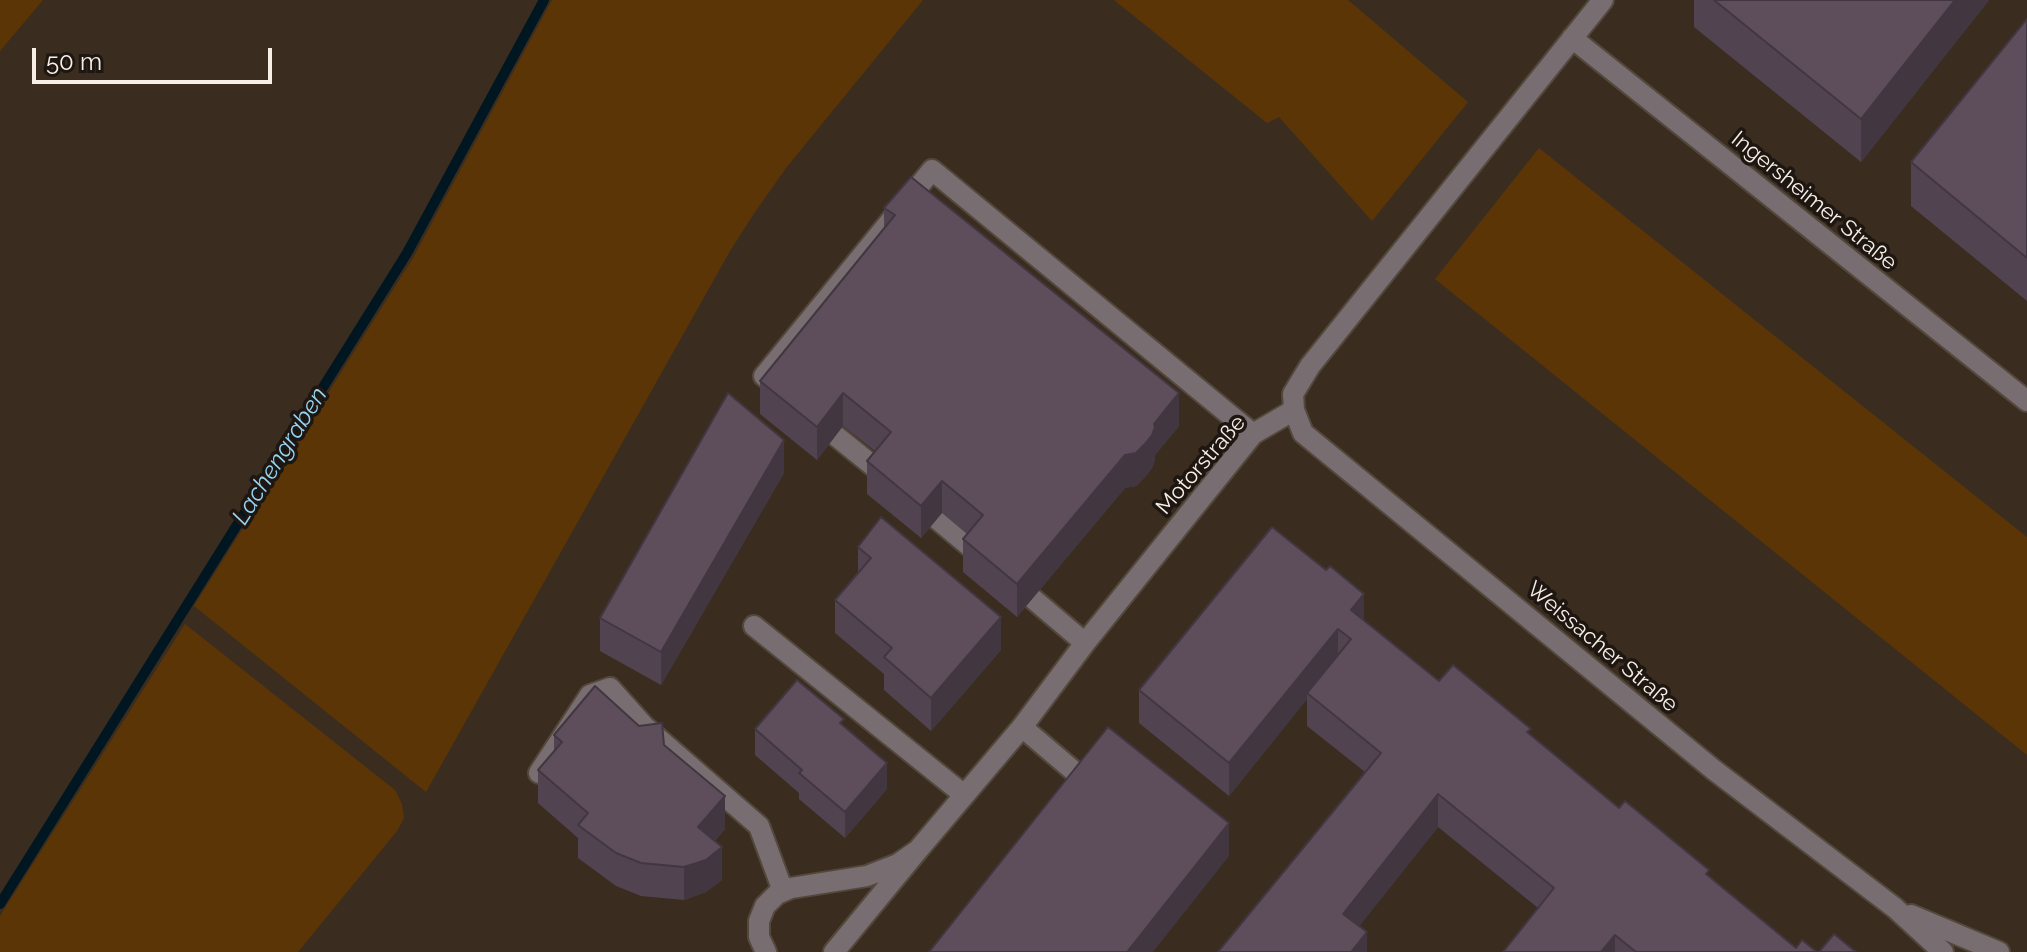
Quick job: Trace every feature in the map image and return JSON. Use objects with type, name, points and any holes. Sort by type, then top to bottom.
[{"type":"street","points":[[1294,410],[1293,394],[1310,366],[1603,0]]},
{"type":"street","name":"Ingersheimer Straße","points":[[1572,38],[2027,401]]},
{"type":"street","points":[[780,389],[764,376],[932,170],[1253,434]]},
{"type":"street","name":"Motorstraße","points":[[834,952],[1022,727],[1085,643],[1253,434],[1294,410]]},
{"type":"street","name":"Weissacher Straße","points":[[1294,410],[1303,433],[1714,770],[1895,908],[1943,952]]},
{"type":"street","points":[[836,436],[883,474]]},
{"type":"street","points":[[937,519],[979,554]]},
{"type":"street","points":[[1032,598],[1085,643]]},
{"type":"street","points":[[754,626],[963,794]]},
{"type":"street","points":[[539,773],[590,695],[610,688],[644,726],[759,826],[783,891],[770,899],[761,913],[759,937],[766,952]]},
{"type":"street","points":[[1022,727],[1089,784]]},
{"type":"street","name":"Motorstraße","points":[[783,891],[867,876],[898,864],[918,850]]},
{"type":"street","name":"Weissacher Straße","points":[[1895,908],[1999,952]]},
{"type":"shaded area","points":[[0,0],[43,0],[0,51]]},
{"type":"shaded area","points":[[552,0],[923,0],[786,168],[730,251],[426,792],[194,606],[413,258]]},
{"type":"shaded area","points":[[1114,0],[1348,0],[1468,102],[1372,221],[1279,117],[1267,123]]},
{"type":"shaded area","points":[[1539,148],[2027,537],[2027,755],[1435,279]]},
{"type":"shaded area","points":[[185,624],[395,790],[404,818],[397,831],[298,952],[0,952],[0,916]]},
{"type":"building","points":[[1714,0],[1955,0],[1861,119]]},
{"type":"building","points":[[2027,19],[2027,258],[1911,162]]},
{"type":"building","points":[[911,177],[1179,393],[1154,424],[1152,435],[1145,444],[1136,453],[1125,455],[1017,584],[963,539],[983,515],[942,481],[921,506],[867,461],[891,432],[843,393],[817,427],[760,381],[895,215],[884,208]]},
{"type":"building","points":[[728,393],[784,440],[661,652],[600,618]]},
{"type":"building","points":[[881,517],[1001,617],[931,698],[884,657],[892,648],[835,600],[871,558],[858,547]]},
{"type":"building","points":[[1272,527],[1326,570],[1330,566],[1364,594],[1351,610],[1439,681],[1453,665],[1531,729],[1527,732],[1619,808],[1625,801],[1709,870],[1706,874],[1796,948],[1802,940],[1817,952],[1636,952],[1615,935],[1601,952],[1503,952],[1554,888],[1438,794],[1343,914],[1367,932],[1351,952],[1218,952],[1381,753],[1307,693],[1351,639],[1338,629],[1229,763],[1139,690]]},
{"type":"building","points":[[797,680],[844,719],[840,723],[887,763],[845,812],[799,773],[802,770],[755,729]]},
{"type":"building","points":[[595,686],[639,726],[662,723],[664,745],[725,796],[698,827],[722,847],[706,860],[684,867],[641,863],[616,853],[578,825],[588,813],[538,770],[562,742],[554,735]]},
{"type":"building","points":[[1108,727],[1229,823],[1127,952],[929,952]]},
{"type":"building","points":[[1834,934],[1856,952],[1819,952]]},
{"type":"waterway","name":"Lachengraben","points":[[0,904],[407,253],[544,0]]}]
